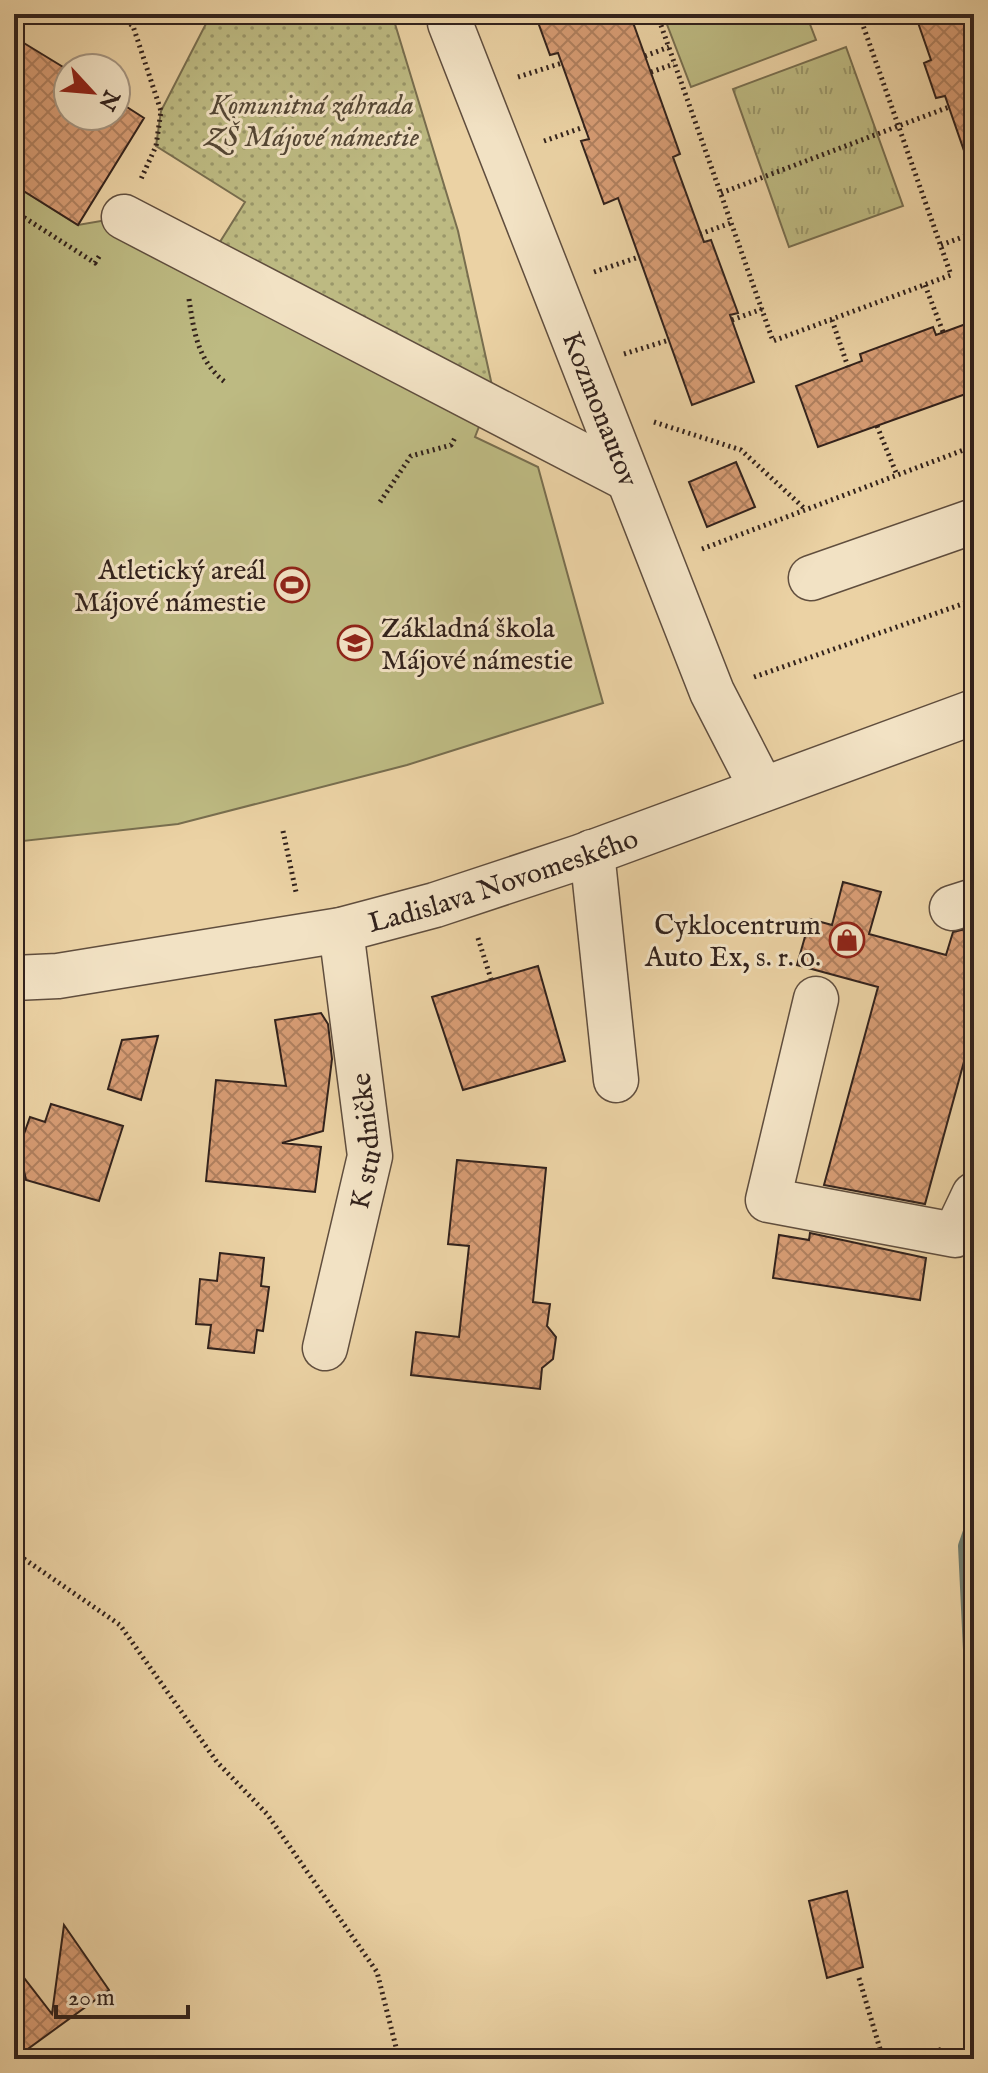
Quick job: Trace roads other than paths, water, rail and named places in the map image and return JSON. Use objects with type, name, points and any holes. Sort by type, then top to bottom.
[{"type":"street","name":"Kozmonautov","points":[[450,23],[712,692],[762,789]]},
{"type":"street","points":[[124,217],[626,478]]},
{"type":"street","points":[[811,578],[974,521]]},
{"type":"street","name":"Ladislava Novomeského","points":[[14,978],[58,976],[341,930],[435,905],[592,852],[974,712]]},
{"type":"street","points":[[592,852],[616,1080]]},
{"type":"street","name":"K studničke","points":[[325,1348],[370,1156],[341,930]]},
{"type":"street","points":[[816,999],[768,1200],[955,1235],[974,1195]]},
{"type":"waterway","points":[[974,1520],[965,1546],[974,1733]]},
{"type":"place","name":"Atletický areál Májové námestie","points":[[292,585]]},
{"type":"place","name":"Základná škola Májové námestie","points":[[355,643]]},
{"type":"place","name":"Cyklocentrum Auto Ex, s. r. o.","points":[[847,940]]},
{"type":"park label","name":"Komunitná záhrada ZŠ Májové námestie","points":[[312,120]]}]
